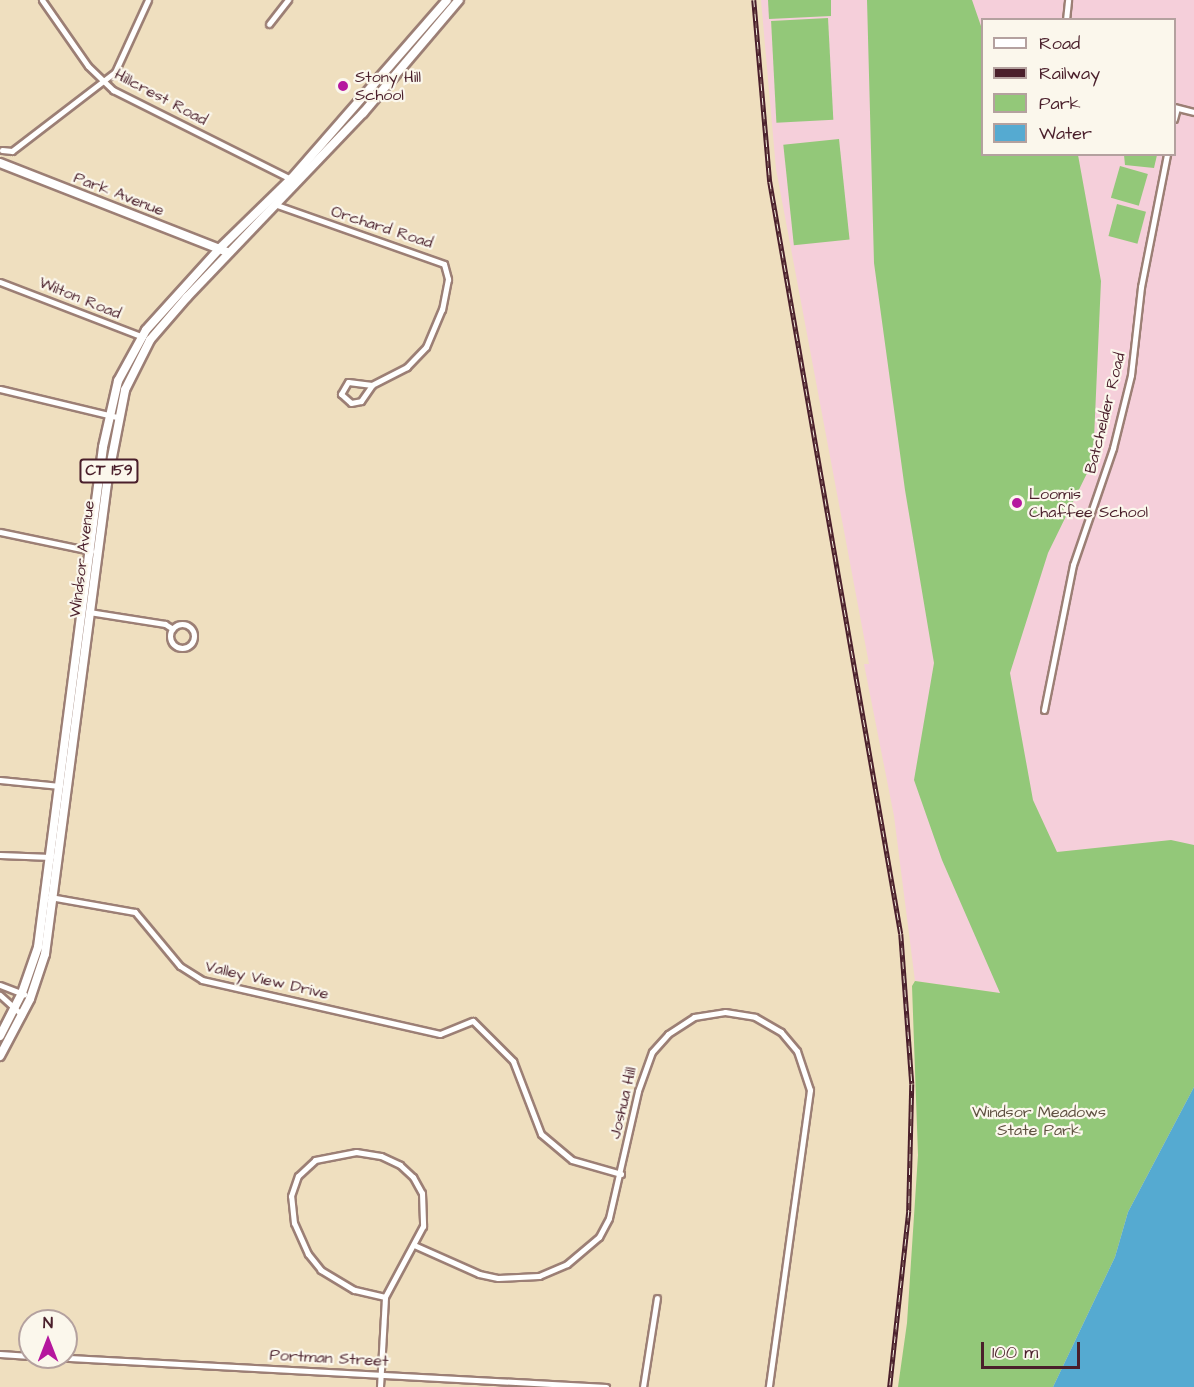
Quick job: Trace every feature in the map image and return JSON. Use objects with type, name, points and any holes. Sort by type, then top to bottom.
[{"type":"main road","name":"Windsor Avenue","points":[[294,181],[447,0]]},
{"type":"main road","name":"Windsor Avenue","points":[[0,1056],[22,1015],[26,996],[45,954],[49,897],[63,786],[118,381],[141,336],[271,202],[363,113],[459,0]]},
{"type":"main road","name":"Park Avenue","points":[[0,163],[224,250]]},
{"type":"main road","name":"Windsor Avenue","points":[[113,416],[150,340],[224,250]]},
{"type":"main road","name":"Windsor Avenue","points":[[0,1036],[16,1007],[26,996]]},
{"type":"street","name":"Hillcrest Road","points":[[42,0],[88,66],[104,82],[294,181]]},
{"type":"street","points":[[2,150],[12,151],[115,72],[130,32],[148,0]]},
{"type":"street","points":[[269,24],[288,0]]},
{"type":"street","points":[[1066,18],[1068,0]]},
{"type":"street","points":[[1176,107],[1194,112]]},
{"type":"street","name":"Batchelder Road","points":[[1044,710],[1068,583],[1113,448],[1131,375],[1141,287],[1167,156]]},
{"type":"street","name":"Orchard Road","points":[[271,202],[399,245],[444,264],[448,279],[432,337],[407,367],[372,385],[361,401],[351,403],[341,394],[348,382],[372,385]]},
{"type":"street","name":"Wilton Road","points":[[0,282],[150,340]]},
{"type":"street","points":[[0,389],[113,416]]},
{"type":"street","points":[[0,532],[94,552]]},
{"type":"street","points":[[86,612],[165,624],[173,629]]},
{"type":"street","points":[[183,624],[190,627],[194,637],[191,644],[182,648],[175,645],[171,636],[173,629],[183,624]]},
{"type":"street","points":[[0,780],[63,786]]},
{"type":"street","points":[[0,855],[54,857]]},
{"type":"street","name":"Valley View Drive","points":[[49,897],[135,912],[180,966],[202,980],[441,1034],[449,1034],[473,1021],[513,1061],[542,1134],[572,1160],[621,1174]]},
{"type":"street","points":[[0,985],[26,996]]},
{"type":"street","points":[[0,995],[16,1007],[22,1015]]},
{"type":"street","name":"Joshua Hill","points":[[414,1245],[479,1274],[511,1279],[539,1276],[567,1264],[599,1237],[614,1206],[643,1072],[652,1052],[668,1034],[694,1017],[725,1012],[754,1017],[781,1032],[806,1069],[810,1103],[769,1387]]},
{"type":"street","points":[[380,1387],[385,1297],[423,1226],[422,1193],[413,1177],[400,1165],[373,1155],[334,1154],[315,1160],[293,1182],[294,1223],[304,1247],[321,1270],[354,1290],[385,1297]]},
{"type":"street","points":[[643,1387],[657,1298]]},
{"type":"street","points":[[0,1354],[18,1355]]},
{"type":"street","name":"Portman Street","points":[[78,1358],[606,1387]]},
{"type":"shaded area","name":"Loomis Chaffee School","points":[[761,0],[1194,0],[1194,1021],[915,981],[894,816],[864,664],[869,664],[776,169]]},
{"type":"green space","points":[[768,0],[831,0],[831,16],[769,19]]},
{"type":"green space","name":"Windsor Meadows State Park","points":[[867,0],[972,0],[981,26],[981,156],[1078,156],[1101,281],[1093,461],[1048,553],[1010,673],[1033,800],[1057,852],[1171,840],[1194,845],[1194,1087],[1128,1212],[1115,1257],[1053,1387],[898,1387],[907,1323],[918,1155],[912,986],[915,981],[1000,993],[942,860],[914,780],[934,663],[905,490],[874,263]]},
{"type":"green space","points":[[828,18],[833,120],[776,123],[771,21]]},
{"type":"green space","points":[[839,139],[850,239],[794,245],[783,145]]},
{"type":"green space","points":[[1124,156],[1157,156],[1154,168],[1125,165]]},
{"type":"green space","points":[[1120,166],[1148,174],[1139,206],[1111,198]]},
{"type":"green space","points":[[1117,204],[1146,212],[1137,244],[1108,236]]},
{"type":"water","points":[[1194,1087],[1194,1387],[1053,1387],[1115,1257],[1128,1212]]},
{"type":"railway","points":[[754,0],[770,182],[901,934],[912,1084],[909,1211],[890,1387]]},
{"type":"place","name":"Stony Hill School","points":[[343,86]]},
{"type":"place","name":"Loomis Chaffee School","points":[[1017,503]]}]
